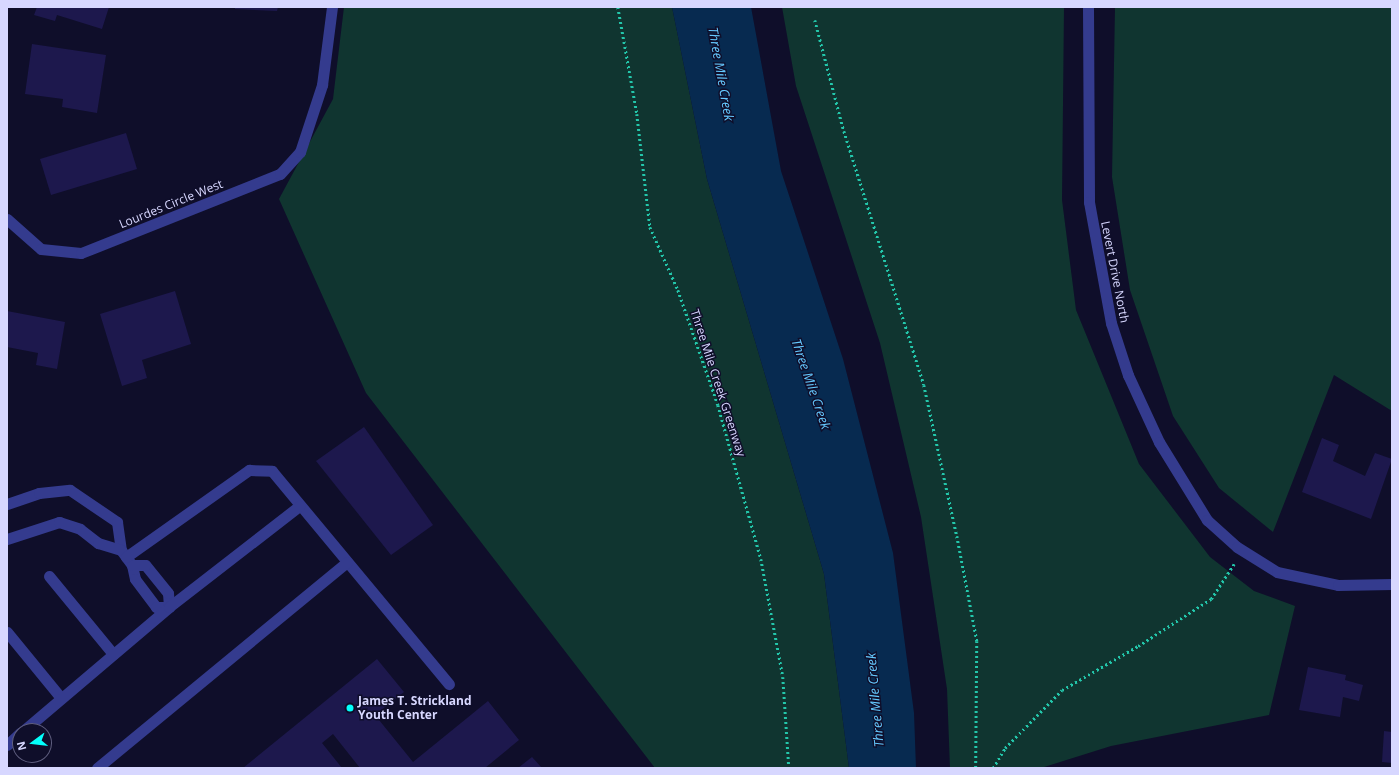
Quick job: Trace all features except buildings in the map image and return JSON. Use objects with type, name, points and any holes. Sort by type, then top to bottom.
[{"type":"street","name":"Lourdes Circle West","points":[[7,219],[41,248],[81,253],[280,174],[300,152],[322,85],[332,7]]},
{"type":"street","name":"Levert Drive North","points":[[1088,7],[1086,147],[1089,202],[1111,323],[1128,375],[1159,442],[1207,520],[1243,551],[1277,572],[1338,585],[1392,584]]},
{"type":"street","points":[[126,557],[249,470],[272,471],[299,506],[449,684]]},
{"type":"street","points":[[7,504],[39,493],[70,490],[117,522],[126,557],[135,579],[156,607],[168,606]]},
{"type":"street","points":[[32,723],[168,606],[299,506]]},
{"type":"street","points":[[7,539],[59,522],[80,529],[98,543],[145,565],[168,593],[168,606]]},
{"type":"street","points":[[97,768],[347,562]]},
{"type":"street","points":[[49,576],[113,654]]},
{"type":"street","points":[[7,632],[62,698]]},
{"type":"path","name":"Three Mile Creek Greenway","points":[[618,7],[637,114],[650,227],[678,290],[718,405],[761,559],[783,677],[789,768]]},
{"type":"path","points":[[815,20],[844,131],[924,385],[957,536],[978,641],[976,768]]},
{"type":"path","points":[[993,768],[1005,748],[1062,690],[1138,646],[1211,599],[1243,551]]},
{"type":"green space","points":[[344,7],[672,7],[707,179],[824,574],[849,768],[655,768],[366,393],[279,199],[333,99]]},
{"type":"green space","points":[[782,7],[1064,7],[1062,200],[1076,310],[1139,464],[1210,557],[1254,591],[1295,606],[1269,715],[1111,746],[1041,768],[950,768],[947,689],[921,517],[880,343],[796,86]]},
{"type":"green space","points":[[1115,7],[1392,7],[1392,411],[1334,375],[1273,532],[1219,488],[1173,416],[1130,290],[1112,177]]},
{"type":"water","name":"Three Mile Creek","points":[[672,7],[751,7],[781,171],[843,359],[893,553],[914,713],[916,768],[849,768],[824,574],[707,179]]},
{"type":"place","name":"James T. Strickland Youth Center","points":[[350,708]]}]
